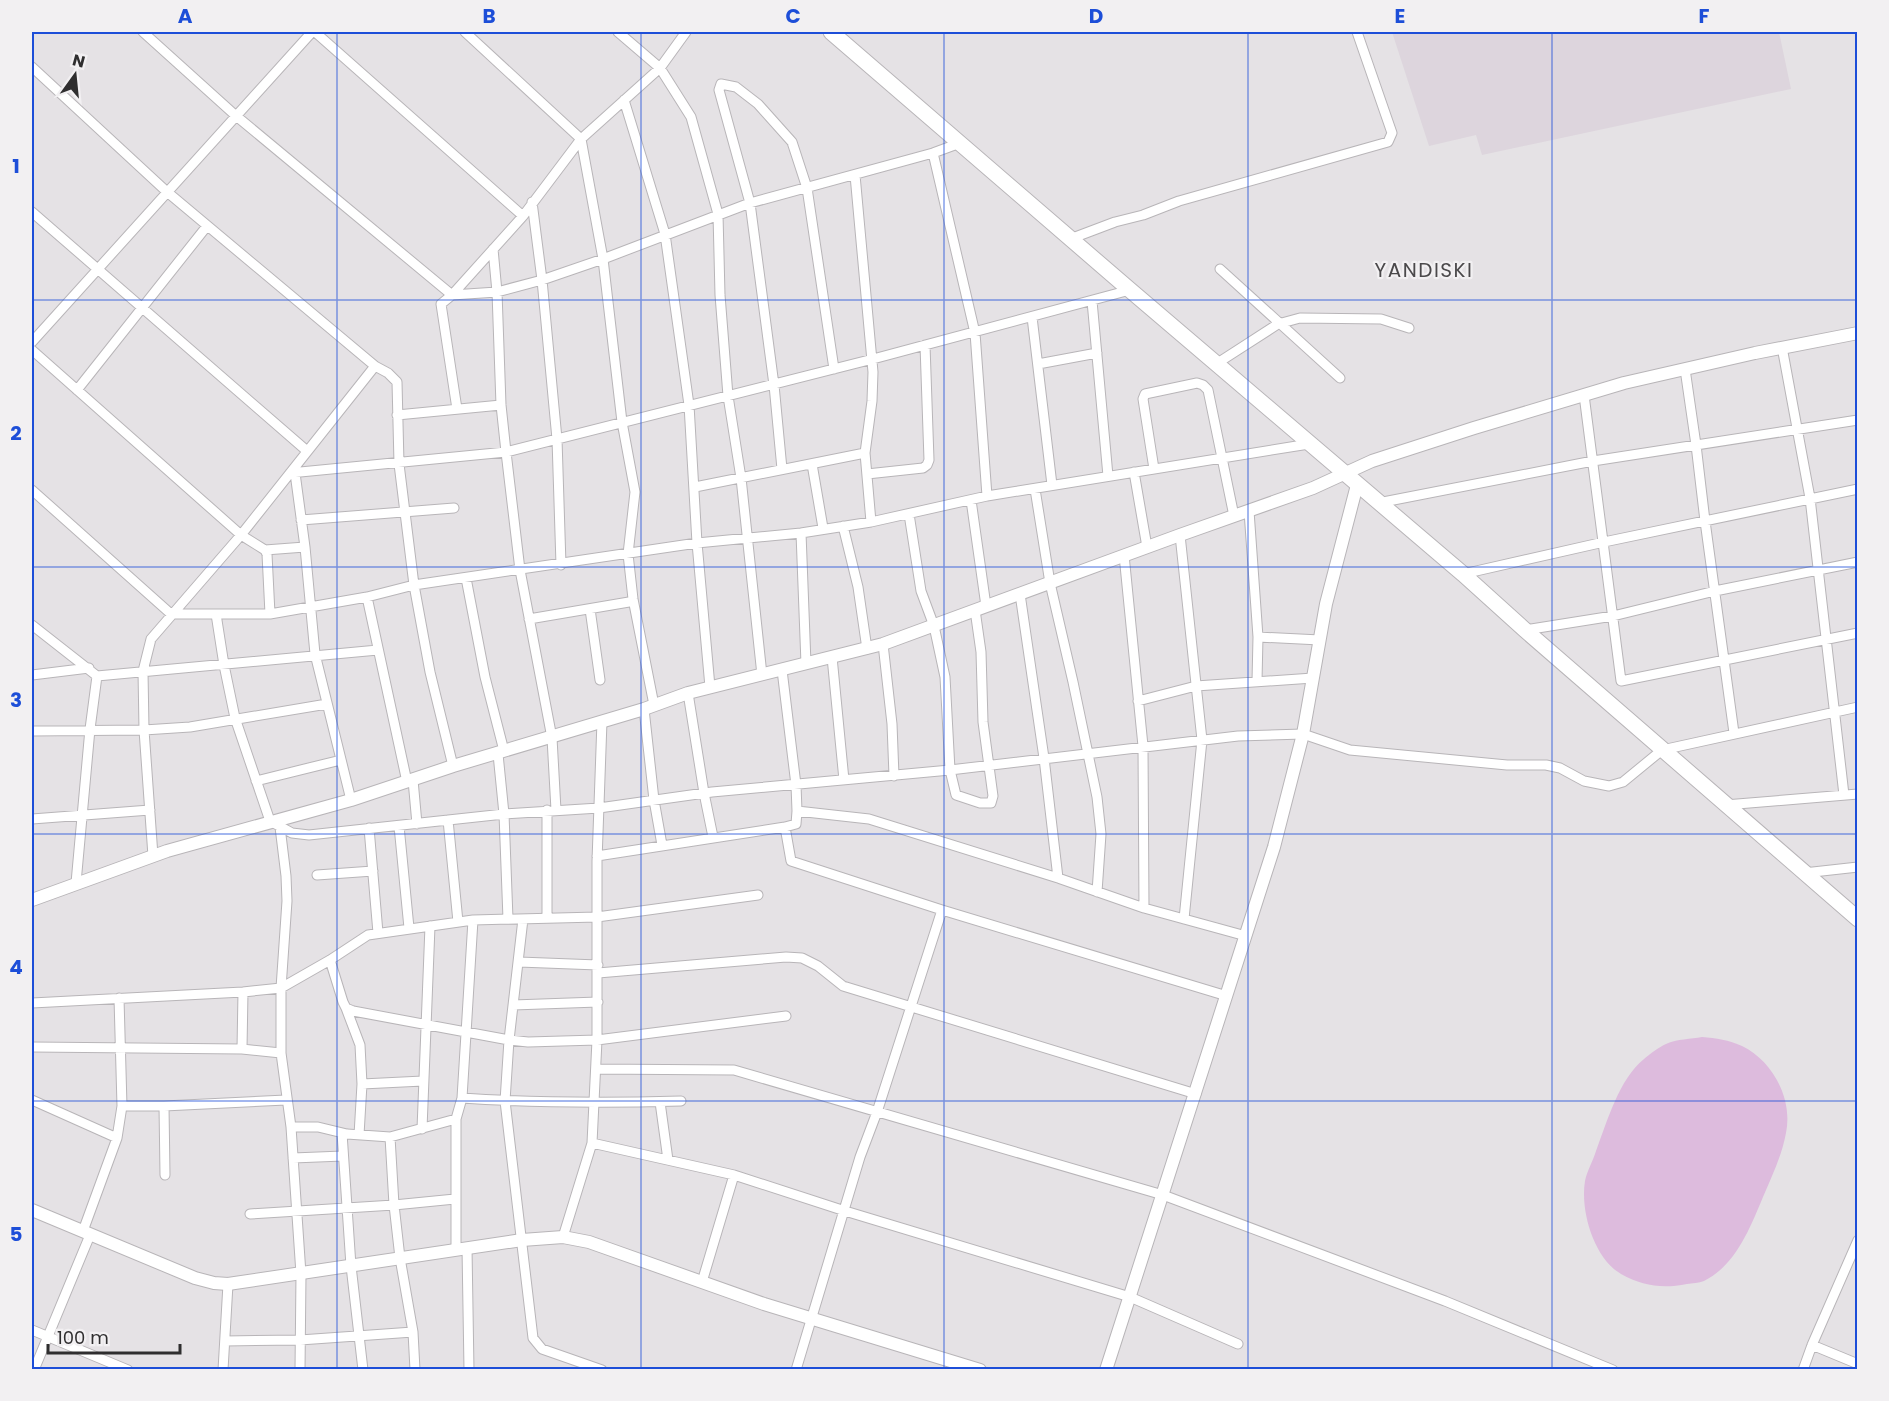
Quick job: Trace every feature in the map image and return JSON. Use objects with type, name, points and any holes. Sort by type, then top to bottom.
[{"type":"main road","points":[[831,32],[1343,474],[1463,574],[1857,919]]},
{"type":"street","points":[[143,32],[235,115],[452,295],[497,292],[542,280],[750,203],[933,153],[960,143]]},
{"type":"street","points":[[32,342],[166,191],[313,32],[523,216]]},
{"type":"street","points":[[465,32],[581,139],[603,259],[622,422],[635,492],[628,554],[649,707],[654,800],[662,845]]},
{"type":"street","points":[[618,32],[660,68],[691,117],[718,214],[720,295],[728,396],[741,478],[762,675]]},
{"type":"street","points":[[457,409],[441,304],[452,295],[523,216],[581,139],[660,68],[686,32]]},
{"type":"street","points":[[1070,239],[1179,201],[1388,141],[1392,133],[1357,32]]},
{"type":"street","points":[[32,67],[166,191],[375,366],[388,373],[396,382],[399,464],[414,585],[430,672],[453,766]]},
{"type":"street","points":[[782,469],[774,384],[750,203],[719,90],[721,84],[736,87],[758,104],[792,142],[807,188],[834,369]]},
{"type":"street","points":[[624,100],[665,234],[689,405],[697,543],[710,687]]},
{"type":"street","points":[[933,153],[975,333],[987,496]]},
{"type":"street","points":[[855,175],[873,359],[872,401],[866,453],[871,522]]},
{"type":"street","points":[[532,202],[557,439],[561,565]]},
{"type":"street","points":[[32,212],[307,452]]},
{"type":"street","points":[[76,390],[207,226]]},
{"type":"street","points":[[493,249],[501,405],[520,570],[552,738],[552,810],[547,918]]},
{"type":"street","points":[[1220,269],[1340,378]]},
{"type":"street","points":[[292,473],[506,452],[975,333],[1130,290]]},
{"type":"street","points":[[1092,301],[1108,476]]},
{"type":"street","points":[[1032,317],[1052,485]]},
{"type":"street","points":[[1216,364],[1278,324],[1300,318],[1381,319],[1409,328]]},
{"type":"street","points":[[32,900],[153,856],[275,824],[688,693],[883,644],[1312,488],[1372,461],[1462,431],[1584,395],[1685,369],[1857,333]]},
{"type":"street","points":[[867,474],[923,468],[927,465],[929,460],[926,345]]},
{"type":"street","points":[[1782,347],[1810,498],[1844,795]]},
{"type":"street","points":[[32,350],[241,535],[266,550],[305,547]]},
{"type":"street","points":[[1038,364],[1097,353]]},
{"type":"street","points":[[153,856],[144,730],[143,671],[151,639],[292,473],[375,366]]},
{"type":"street","points":[[1685,369],[1734,732]]},
{"type":"street","points":[[1154,469],[1143,399],[1145,394],[1197,383],[1203,385],[1208,390],[1234,516]]},
{"type":"street","points":[[1584,395],[1621,681],[1857,633]]},
{"type":"street","points":[[397,415],[501,405]]},
{"type":"street","points":[[1378,503],[1593,461],[1857,420]]},
{"type":"street","points":[[32,490],[171,614],[270,614],[367,597],[414,585],[697,543],[801,533],[871,522],[987,496],[1309,444]]},
{"type":"street","points":[[695,487],[866,453]]},
{"type":"street","points":[[812,464],[823,528]]},
{"type":"street","points":[[1134,472],[1147,547]]},
{"type":"street","points":[[292,473],[305,547],[315,654],[351,800]]},
{"type":"street","points":[[1107,1370],[1274,847],[1303,734],[1326,604],[1357,485]]},
{"type":"street","points":[[1035,489],[1050,583],[1097,797],[1101,834],[1097,892]]},
{"type":"street","points":[[1463,574],[1857,489]]},
{"type":"street","points":[[909,514],[921,591],[934,626],[945,677],[950,770],[956,795],[980,803],[991,803],[993,796],[983,722],[980,608],[971,500]]},
{"type":"street","points":[[301,520],[454,508]]},
{"type":"street","points":[[1249,511],[1258,637],[1257,681]]},
{"type":"street","points":[[843,526],[858,587],[867,649]]},
{"type":"street","points":[[801,533],[806,664]]},
{"type":"street","points":[[1180,535],[1202,740],[1184,919]]},
{"type":"street","points":[[266,550],[270,614]]},
{"type":"street","points":[[1124,555],[1143,746],[1144,908]]},
{"type":"street","points":[[1525,630],[1613,616],[1715,591],[1857,562]]},
{"type":"street","points":[[466,578],[501,752],[508,919]]},
{"type":"street","points":[[1020,594],[1044,758],[1058,878]]},
{"type":"street","points":[[367,597],[410,781],[417,824]]},
{"type":"street","points":[[529,619],[629,602],[633,598]]},
{"type":"street","points":[[590,609],[600,680]]},
{"type":"street","points":[[216,614],[235,718],[256,781],[275,824],[286,876],[287,900],[281,988],[281,1053],[291,1127],[301,1274],[300,1370]]},
{"type":"street","points":[[32,625],[97,676],[315,654],[378,650]]},
{"type":"street","points":[[1258,637],[1320,640]]},
{"type":"street","points":[[883,644],[892,724],[894,776]]},
{"type":"street","points":[[832,657],[844,780]]},
{"type":"street","points":[[32,675],[88,668]]},
{"type":"street","points":[[597,856],[796,824],[796,785],[782,670]]},
{"type":"street","points":[[76,883],[97,676]]},
{"type":"street","points":[[1138,701],[1196,686],[1313,678]]},
{"type":"street","points":[[688,693],[713,837]]},
{"type":"street","points":[[32,731],[144,730],[190,727],[327,704]]},
{"type":"street","points":[[275,824],[292,833],[309,835],[504,814],[599,808],[704,793],[894,776],[1238,736],[1303,734],[1350,750],[1507,765],[1546,765],[1560,768],[1584,781],[1609,786],[1623,782],[1662,750],[1734,732],[1857,707]]},
{"type":"street","points":[[562,1237],[592,1143],[598,1002],[597,856],[602,721]]},
{"type":"street","points":[[256,781],[341,760]]},
{"type":"street","points":[[1725,805],[1857,794]]},
{"type":"street","points":[[32,819],[150,810]]},
{"type":"street","points":[[797,811],[869,819],[1058,878],[1144,908],[1246,936]]},
{"type":"street","points":[[448,820],[458,922]]},
{"type":"street","points":[[399,826],[409,928]]},
{"type":"street","points":[[785,827],[791,861],[942,910],[1227,996]]},
{"type":"street","points":[[369,828],[378,933]]},
{"type":"street","points":[[1804,873],[1857,867]]},
{"type":"street","points":[[317,875],[373,871]]},
{"type":"street","points":[[32,1003],[281,988],[368,935],[378,933],[473,920],[597,917],[758,895]]},
{"type":"street","points":[[796,1370],[860,1157],[912,1007],[942,910]]},
{"type":"street","points":[[523,919],[509,1040],[505,1101],[533,1338],[542,1349],[602,1370]]},
{"type":"street","points":[[469,1370],[461,1249],[455,1199],[456,1119],[462,1098],[473,920]]},
{"type":"street","points":[[422,1129],[430,926]]},
{"type":"street","points":[[519,962],[598,969],[786,957],[802,958],[818,966],[843,986],[1196,1094]]},
{"type":"street","points":[[330,960],[360,1045],[362,1084],[360,1135]]},
{"type":"street","points":[[242,1049],[243,992]]},
{"type":"street","points":[[34,1370],[86,1233],[117,1138],[122,1106],[119,998]]},
{"type":"street","points":[[513,1005],[598,1002]]},
{"type":"street","points":[[346,1008],[467,1033],[528,1042],[597,1040],[786,1016]]},
{"type":"street","points":[[32,1047],[242,1049],[281,1053]]},
{"type":"street","points":[[596,1069],[734,1070],[1163,1195],[1445,1301],[1613,1370]]},
{"type":"street","points":[[362,1084],[423,1081]]},
{"type":"street","points":[[462,1098],[505,1101],[681,1101]]},
{"type":"street","points":[[32,1100],[117,1138]]},
{"type":"street","points":[[122,1106],[286,1100]]},
{"type":"street","points":[[660,1102],[668,1160]]},
{"type":"street","points":[[165,1106],[165,1175]]},
{"type":"street","points":[[291,1127],[318,1127],[342,1133],[390,1137],[456,1119]]},
{"type":"street","points":[[342,1133],[351,1266],[363,1370]]},
{"type":"street","points":[[390,1137],[394,1205],[400,1258],[413,1332],[415,1370]]},
{"type":"street","points":[[592,1143],[734,1175],[1130,1297],[1238,1344]]},
{"type":"street","points":[[292,1158],[343,1156]]},
{"type":"street","points":[[702,1282],[734,1175]]},
{"type":"street","points":[[250,1214],[455,1199]]},
{"type":"street","points":[[32,1210],[195,1278],[228,1284],[522,1240],[562,1237],[588,1242],[764,1304],[980,1370]]},
{"type":"street","points":[[1803,1370],[1857,1240]]},
{"type":"street","points":[[223,1370],[228,1284]]},
{"type":"street","points":[[32,1330],[128,1370]]},
{"type":"street","points":[[225,1341],[300,1340],[413,1332]]},
{"type":"street","points":[[1812,1345],[1857,1364]]},
{"type":"shaded area","points":[[1392,32],[1779,32],[1791,89],[1482,155],[1476,135],[1429,146]]},
{"type":"shaded area","points":[[1702,1037],[1732,1042],[1742,1046],[1763,1061],[1778,1082],[1783,1094],[1787,1120],[1786,1133],[1773,1173],[1747,1233],[1741,1245],[1725,1265],[1715,1274],[1700,1282],[1669,1286],[1645,1284],[1611,1267],[1596,1245],[1587,1219],[1585,1181],[1615,1102],[1635,1068],[1666,1044]]},
{"type":"district","name":"YANDISKI","points":[[1424,270]]}]
